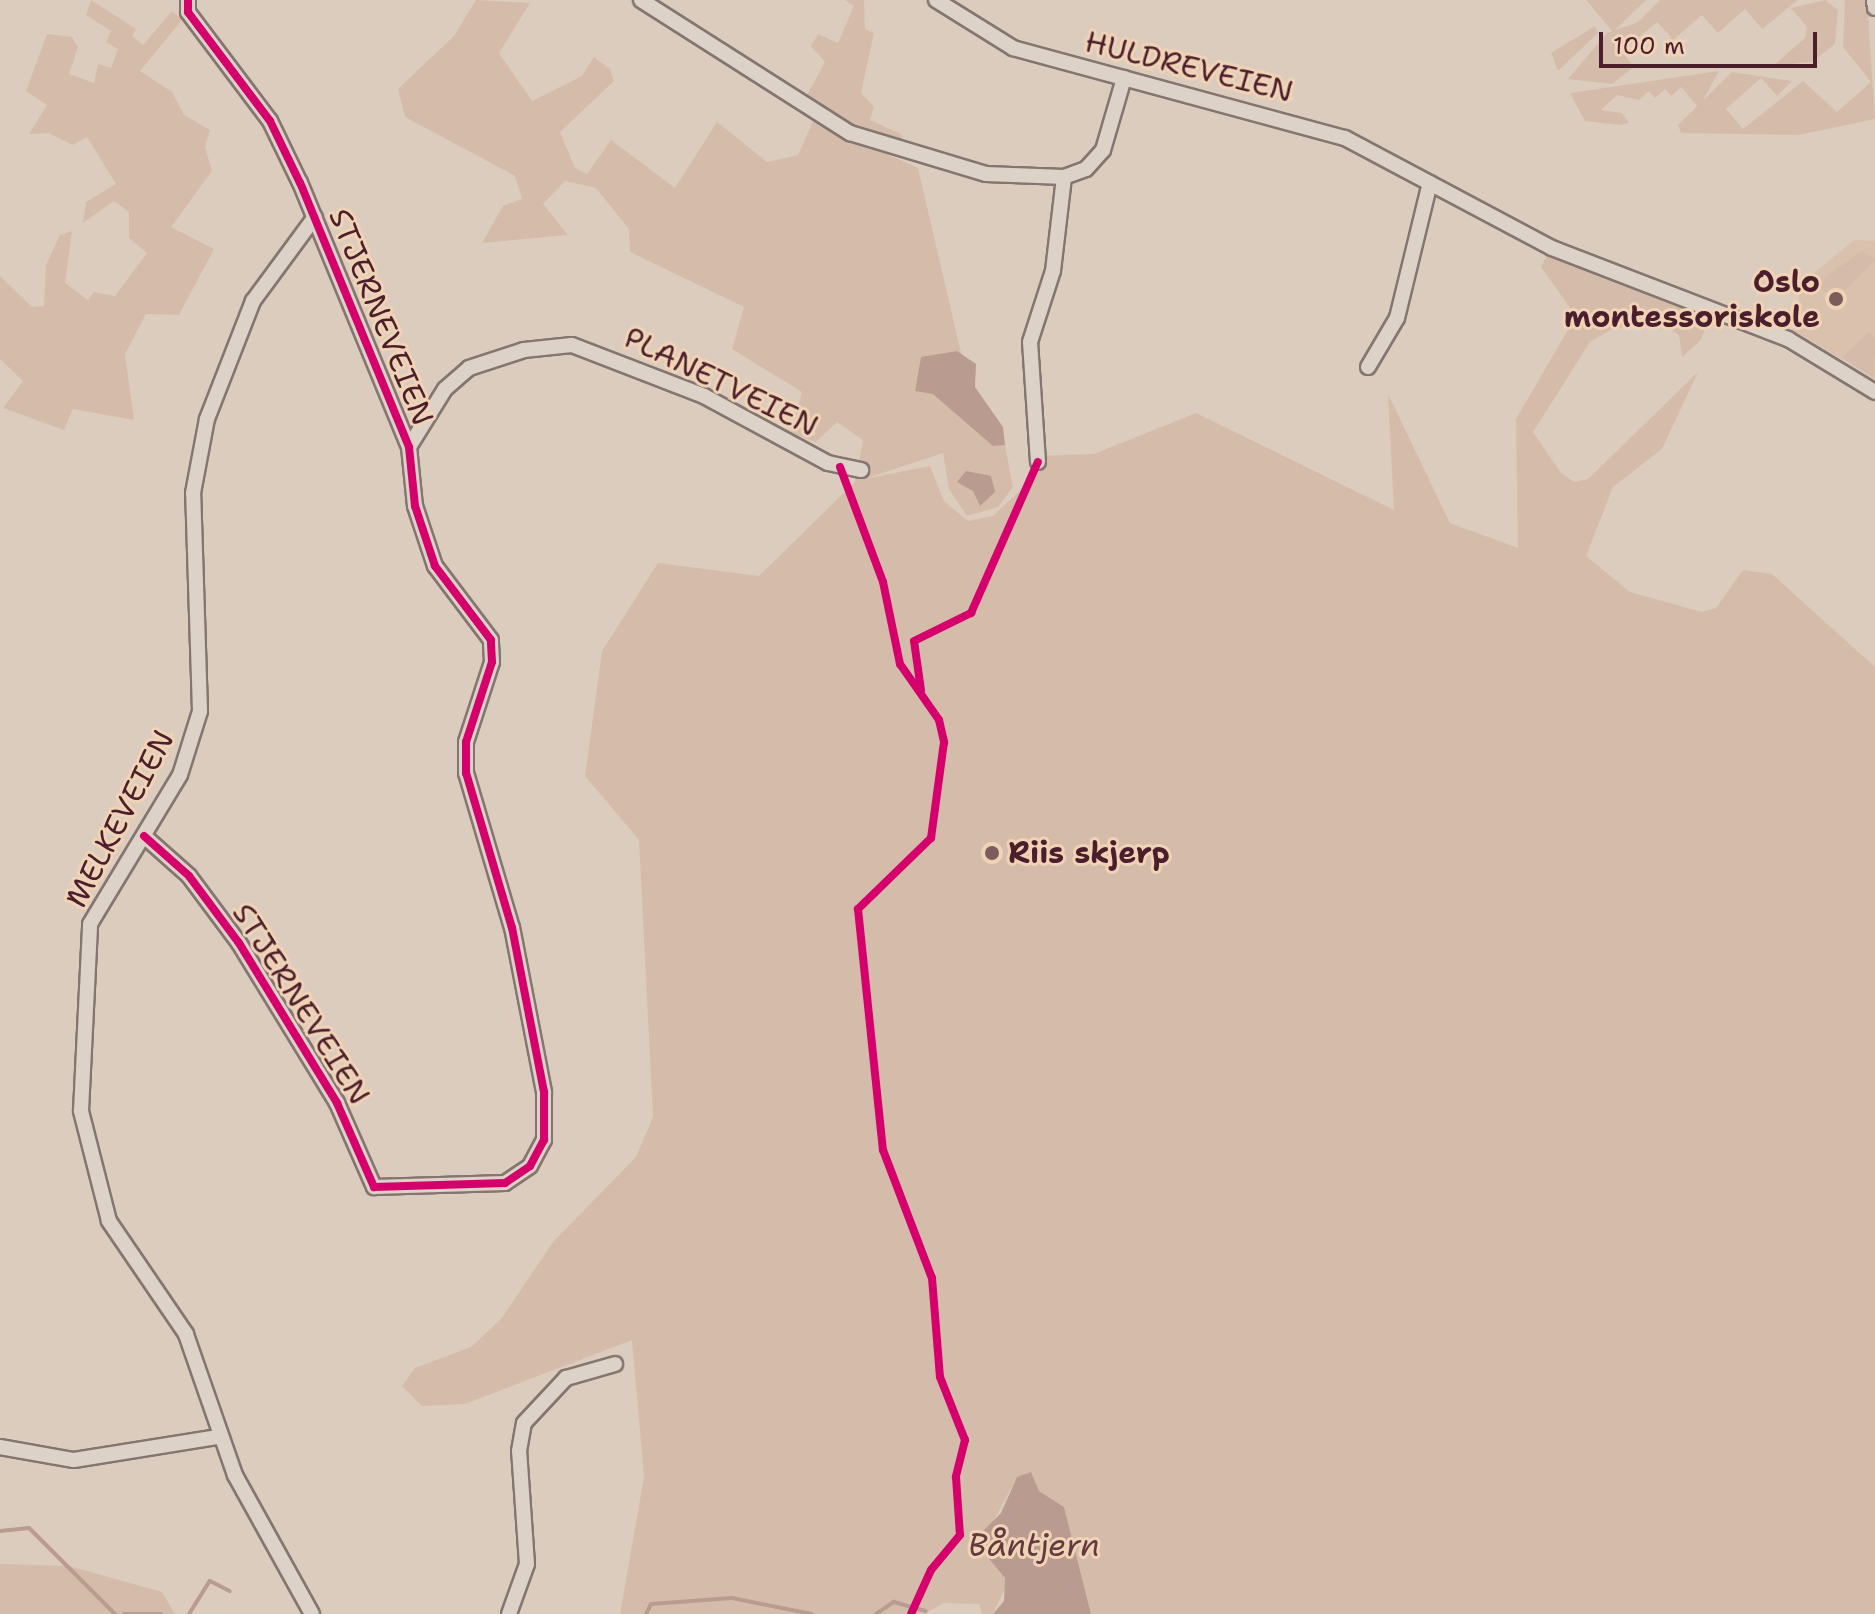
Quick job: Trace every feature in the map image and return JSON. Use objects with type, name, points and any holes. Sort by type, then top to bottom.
[{"type":"street","name":"STJERNEVEIEN","points":[[144,836],[189,876],[239,943],[337,1103],[374,1187],[505,1183],[530,1166],[544,1140],[544,1092],[512,928],[466,773],[466,742],[492,662],[491,640],[435,566],[415,506],[409,447],[315,217],[270,121],[188,12],[188,0]]},
{"type":"street","points":[[641,0],[850,133],[963,170],[1064,177],[1086,169],[1103,150],[1124,78]]},
{"type":"street","name":"HULDREVEIEN","points":[[936,0],[1013,48],[1315,126],[1561,252],[1788,339],[1875,392]]},
{"type":"street","points":[[1874,0],[1875,8]]},
{"type":"street","points":[[1038,462],[1030,342],[1053,271],[1064,177]]},
{"type":"street","points":[[1368,367],[1397,318],[1430,183]]},
{"type":"street","name":"MELKEVEIEN","points":[[312,1614],[218,1437],[211,1395],[186,1334],[109,1221],[81,1111],[90,924],[180,775],[200,711],[193,493],[207,419],[253,301],[315,217]]},
{"type":"street","name":"PLANETVEIEN","points":[[409,447],[445,389],[469,368],[524,350],[572,345],[704,396],[828,463],[861,470]]},
{"type":"street","points":[[509,1614],[527,1564],[519,1451],[524,1423],[566,1378],[615,1364]]},
{"type":"street","points":[[0,1447],[74,1460],[218,1437]]},
{"type":"shaded area","points":[[91,0],[136,29],[132,36],[143,45],[172,11],[182,20],[140,71],[172,92],[184,115],[210,130],[205,147],[212,171],[171,227],[214,249],[179,315],[146,314],[125,354],[134,420],[73,409],[64,430],[3,408],[23,381],[0,359],[0,276],[32,307],[44,306],[46,265],[60,235],[72,231],[65,283],[88,300],[94,292],[115,296],[147,253],[129,238],[129,212],[114,201],[83,223],[86,202],[116,184],[87,137],[73,145],[48,133],[29,134],[47,105],[26,91],[47,34],[72,37],[78,47],[69,74],[94,83],[98,64],[111,68],[118,49],[106,42],[111,31],[86,15]]},
{"type":"shaded area","points":[[476,0],[530,3],[499,53],[532,101],[582,76],[594,57],[610,69],[614,81],[560,132],[575,168],[587,174],[611,140],[675,188],[717,122],[767,162],[798,155],[813,121],[918,168],[980,434],[1005,445],[1013,487],[998,507],[967,516],[949,489],[943,453],[864,479],[930,466],[944,501],[968,521],[993,516],[1022,489],[1035,456],[1094,454],[1196,413],[1394,510],[1388,394],[1450,523],[1518,548],[1516,419],[1576,316],[1541,267],[1547,255],[1708,319],[1701,340],[1682,357],[1679,335],[1663,324],[1612,329],[1590,342],[1533,432],[1561,473],[1574,482],[1588,479],[1698,372],[1662,449],[1613,487],[1586,556],[1630,592],[1702,612],[1716,608],[1743,570],[1772,574],[1875,667],[1875,1614],[1091,1614],[1064,1507],[1017,1477],[992,1524],[1006,1586],[993,1614],[982,1614],[979,1604],[944,1603],[924,1614],[620,1614],[644,1477],[632,1340],[465,1404],[422,1406],[402,1386],[415,1368],[471,1347],[502,1318],[553,1242],[636,1157],[653,1117],[639,840],[585,776],[602,651],[658,563],[759,576],[855,482],[863,440],[837,422],[816,442],[791,433],[802,392],[732,349],[744,307],[630,252],[629,229],[596,188],[565,181],[543,204],[568,235],[482,243],[503,206],[522,199],[515,176],[405,117],[398,89],[454,36]]},
{"type":"shaded area","points":[[845,0],[864,0],[865,29],[874,33],[861,93],[874,107],[870,120],[901,134],[905,149],[804,101],[825,62],[811,46],[818,34],[838,43],[854,6]]},
{"type":"shaded area","points":[[1586,0],[1646,0],[1613,32]]},
{"type":"shaded area","points":[[1660,0],[1798,0],[1762,29],[1745,9],[1718,33],[1702,15],[1666,46],[1671,37],[1657,22],[1622,52],[1634,67],[1612,84],[1568,79],[1607,33],[1638,22]]},
{"type":"shaded area","points":[[1825,0],[1838,10],[1835,44],[1812,62],[1774,65],[1805,38],[1807,27],[1791,8]]},
{"type":"shaded area","points":[[1845,0],[1867,0],[1875,119],[1799,135],[1681,133],[1678,125],[1732,72],[1792,81],[1777,96],[1761,78],[1726,109],[1743,129],[1803,81],[1837,112],[1871,82],[1843,47]]},
{"type":"shaded area","points":[[1595,26],[1598,33],[1558,71],[1551,53]]},
{"type":"shaded area","points":[[1719,71],[1699,108],[1681,87],[1671,96],[1665,89],[1655,98],[1649,91],[1639,100],[1617,95],[1601,110],[1622,113],[1629,123],[1620,125],[1585,121],[1570,93]]},
{"type":"shaded area","name":"Oslo montessoriskole","points":[[1854,240],[1875,241],[1875,379],[1793,330],[1802,283]]},
{"type":"shaded area","points":[[1862,251],[1875,260],[1834,301],[1817,283]]},
{"type":"shaded area","points":[[1869,332],[1875,338],[1873,378],[1842,357]]},
{"type":"shaded area","points":[[0,1564],[69,1566],[162,1592],[175,1614],[0,1614]]},
{"type":"water","points":[[957,351],[976,364],[975,387],[1003,427],[1005,445],[993,446],[933,394],[915,391],[921,357]]},
{"type":"water","points":[[966,471],[991,476],[995,492],[980,506],[973,491],[957,482]]},
{"type":"water","name":"Båntjern","points":[[1031,1472],[1039,1491],[1064,1507],[1091,1614],[993,1614],[1004,1601],[1005,1578],[986,1555],[982,1532],[1001,1513],[1017,1477]]},
{"type":"waterway","points":[[0,1531],[29,1528],[115,1614]]},
{"type":"waterway","points":[[189,1614],[210,1581],[230,1591]]},
{"type":"waterway","points":[[646,1614],[651,1604],[732,1598],[811,1614]]},
{"type":"waterway","points":[[876,1614],[894,1602],[926,1611]]},
{"type":"waterway","points":[[124,1614],[161,1614]]},
{"type":"cycle path","points":[[144,836],[189,876],[239,943],[337,1103],[374,1187],[505,1183],[530,1166],[544,1140],[544,1092],[512,928],[466,773],[466,742],[492,662],[491,640],[435,566],[415,506],[409,447],[300,183],[270,121],[188,12],[188,0]]},
{"type":"cycle path","points":[[921,690],[914,641],[971,613],[1038,462]]},
{"type":"cycle path","points":[[840,467],[883,582],[900,664],[939,720],[944,742],[931,838],[858,909],[883,1150],[932,1278],[940,1377],[965,1440],[956,1477],[960,1535],[931,1570],[911,1614]]},
{"type":"place","name":"Oslo montessoriskole","points":[[1836,299]]},
{"type":"place","name":"Riis skjerp","points":[[992,853]]}]
